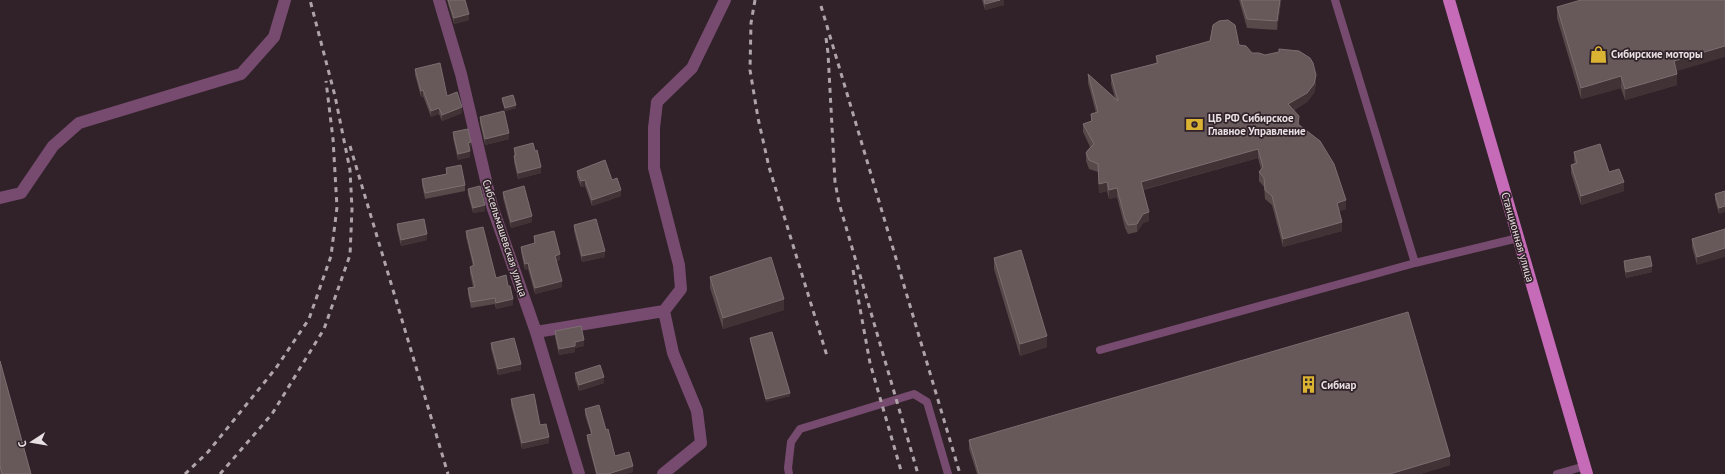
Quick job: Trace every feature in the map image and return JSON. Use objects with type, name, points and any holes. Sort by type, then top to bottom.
[{"type":"main road","name":"Станционная улица","points":[[1449,0],[1586,470]]},
{"type":"street","points":[[0,198],[21,193],[53,146],[79,123],[241,74],[274,37],[285,0]]},
{"type":"street","name":"Сибсельмашевская улица","points":[[439,0],[461,74],[492,206],[536,332],[579,474]]},
{"type":"street","points":[[536,332],[664,311],[680,289],[679,265],[654,168],[654,128],[657,102],[692,68],[725,0]]},
{"type":"street","points":[[663,474],[701,443],[697,411],[673,353],[664,311]]},
{"type":"lane","points":[[1335,0],[1415,263]]},
{"type":"lane","points":[[1100,350],[1415,263],[1518,238]]},
{"type":"lane","points":[[789,474],[788,468],[791,442],[800,429],[914,394],[927,402],[948,474]]},
{"type":"lane","points":[[1557,474],[1586,470]]},
{"type":"building","points":[[448,0],[465,0],[469,14],[454,18]]},
{"type":"building","points":[[984,0],[1000,0],[985,4]]},
{"type":"building","points":[[1241,0],[1280,0],[1277,21],[1247,19]]},
{"type":"building","points":[[1581,0],[1725,0],[1725,46],[1674,61],[1677,74],[1625,89],[1621,76],[1581,88],[1557,7]]},
{"type":"building","name":"ЦБ РФ Сибирское Главное Управление","points":[[1228,20],[1235,25],[1239,45],[1246,46],[1252,53],[1265,55],[1279,52],[1279,49],[1299,51],[1310,58],[1313,63],[1316,75],[1314,84],[1307,93],[1288,104],[1299,116],[1298,124],[1320,141],[1334,164],[1346,200],[1337,203],[1342,222],[1283,239],[1272,196],[1265,190],[1264,178],[1259,172],[1263,167],[1258,149],[1141,182],[1149,212],[1143,214],[1137,224],[1128,225],[1117,188],[1109,190],[1107,182],[1099,184],[1098,164],[1089,160],[1086,153],[1094,144],[1083,124],[1092,121],[1091,114],[1098,112],[1088,74],[1118,101],[1111,75],[1158,63],[1156,56],[1210,41],[1213,25],[1219,21]]},
{"type":"building","points":[[440,63],[447,96],[457,92],[462,107],[442,115],[439,108],[431,111],[423,90],[421,91],[415,69]]},
{"type":"building","points":[[513,95],[516,105],[505,108],[502,98]]},
{"type":"building","points":[[504,111],[509,133],[485,139],[480,117]]},
{"type":"building","points":[[468,129],[471,142],[468,143],[470,151],[458,154],[453,132]]},
{"type":"building","points":[[533,143],[535,151],[537,150],[541,167],[518,173],[514,156],[516,155],[514,148]]},
{"type":"building","points":[[1600,144],[1609,172],[1619,169],[1624,182],[1581,196],[1571,165],[1577,163],[1574,152]]},
{"type":"building","points":[[605,160],[612,180],[617,178],[621,190],[592,200],[585,180],[581,181],[577,171]]},
{"type":"building","points":[[461,165],[465,185],[425,193],[422,179],[447,174],[446,168]]},
{"type":"building","points":[[480,186],[485,205],[473,208],[468,189]]},
{"type":"building","points":[[524,186],[532,216],[511,222],[503,192]]},
{"type":"building","points":[[1725,191],[1725,206],[1719,208],[1715,194]]},
{"type":"building","points":[[424,219],[427,234],[401,240],[397,224]]},
{"type":"building","points":[[596,219],[605,251],[582,256],[574,225]]},
{"type":"building","points":[[483,227],[496,278],[506,275],[513,299],[496,303],[495,298],[471,302],[468,288],[475,287],[470,267],[474,265],[466,231]]},
{"type":"building","points":[[1725,229],[1725,248],[1697,257],[1692,239]]},
{"type":"building","points":[[554,231],[560,254],[555,256],[562,281],[535,288],[528,263],[525,264],[521,247],[535,243],[534,236]]},
{"type":"building","points":[[1021,250],[1047,336],[1020,344],[994,258]]},
{"type":"building","points":[[1650,256],[1652,266],[1626,272],[1624,261]]},
{"type":"building","points":[[771,257],[784,299],[723,318],[710,277]]},
{"type":"building","name":"Сибиар","points":[[1408,312],[1450,456],[1390,474],[979,474],[969,440]]},
{"type":"building","points":[[581,326],[584,340],[575,342],[575,346],[559,349],[555,331]]},
{"type":"building","points":[[772,332],[790,393],[766,399],[750,338]]},
{"type":"building","points":[[514,338],[521,364],[498,369],[491,343]]},
{"type":"building","points":[[0,361],[31,474],[2,474],[0,466]]},
{"type":"building","points":[[600,365],[604,377],[579,385],[575,373]]},
{"type":"building","points":[[534,394],[540,425],[546,424],[549,437],[522,443],[511,399]]},
{"type":"building","points":[[599,405],[606,430],[608,429],[615,456],[629,452],[633,466],[608,474],[597,474],[587,435],[592,434],[585,409]]},
{"type":"railway","points":[[220,474],[272,414],[324,329],[350,255],[352,209],[350,170],[335,96],[310,0]]},
{"type":"railway","points":[[755,0],[751,23],[750,70],[758,118],[769,167],[827,356]]},
{"type":"railway","points":[[821,6],[960,474]]},
{"type":"railway","points":[[826,38],[835,182],[839,203],[918,474]]},
{"type":"railway","points":[[185,474],[208,452],[276,368],[309,319],[331,256],[337,207],[333,139],[326,81]]},
{"type":"railway","points":[[350,146],[448,474]]},
{"type":"railway","points":[[853,270],[870,363],[902,474]]},
{"type":"place","name":"Сибирские моторы","points":[[1598,54]]},
{"type":"place","name":"ЦБ РФ Сибирское Главное Управление","points":[[1195,124]]},
{"type":"place","name":"Сибиар","points":[[1308,385]]}]
